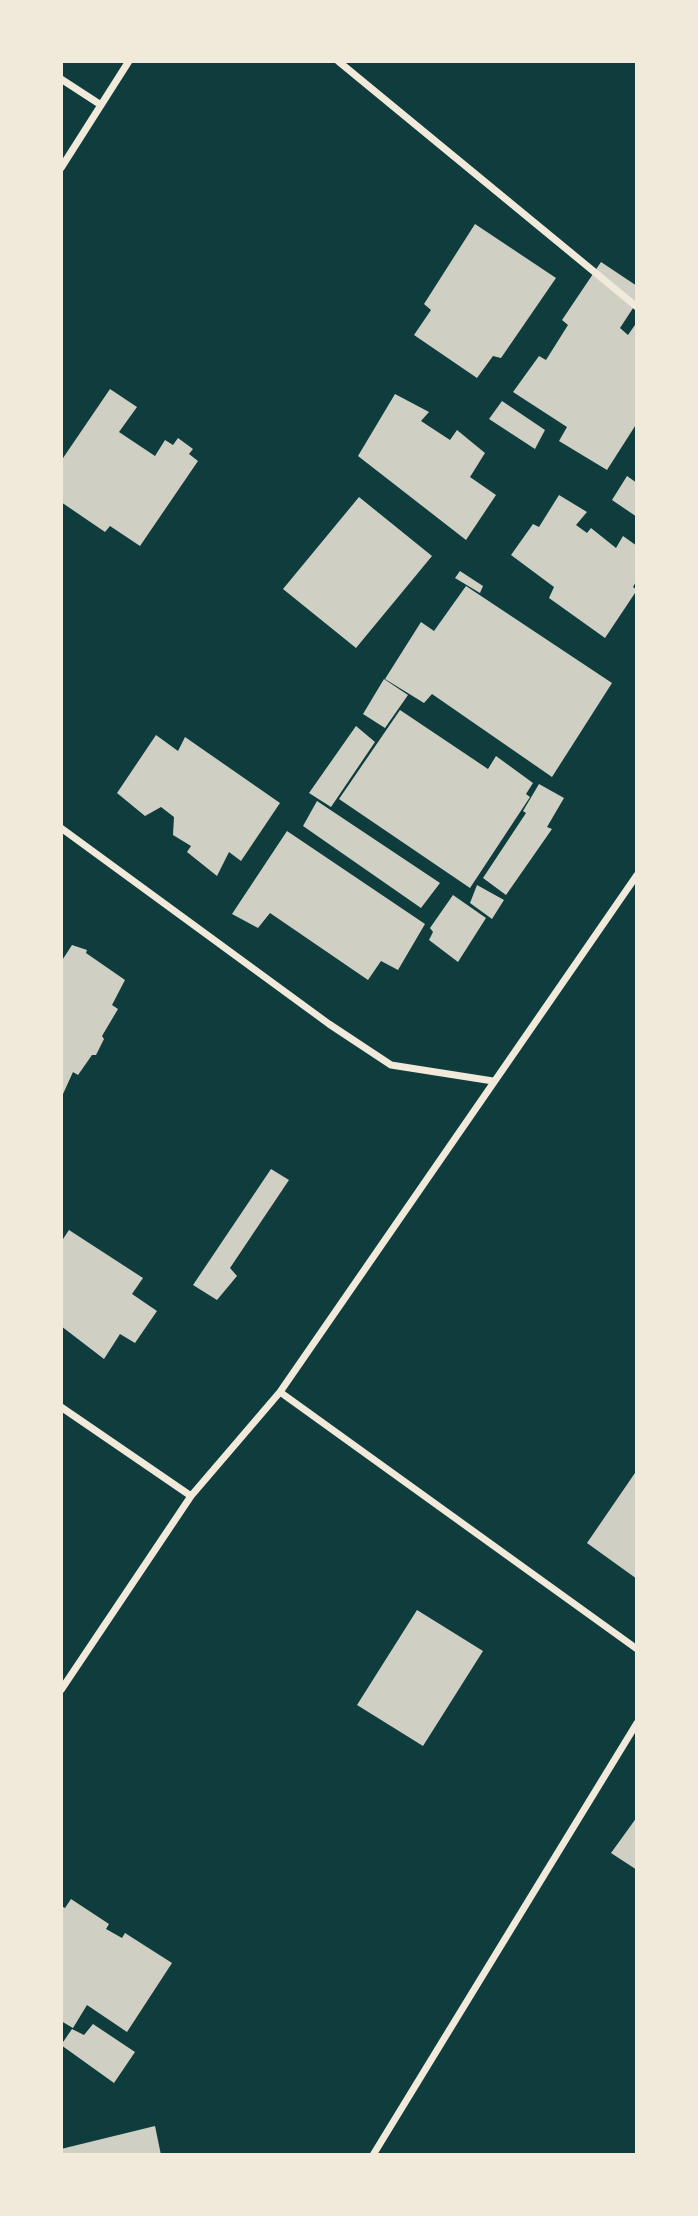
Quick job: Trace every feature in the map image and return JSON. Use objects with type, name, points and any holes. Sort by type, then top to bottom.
[{"type":"street","points":[[61,168],[129,61]]},
{"type":"street","points":[[338,61],[637,307]]},
{"type":"street","points":[[61,79],[101,105]]},
{"type":"street","points":[[61,828],[329,1024],[391,1065],[494,1081]]},
{"type":"street","points":[[61,1690],[191,1496],[280,1392],[637,874]]},
{"type":"street","points":[[280,1392],[637,1649]]},
{"type":"street","points":[[61,1407],[191,1496]]},
{"type":"street","points":[[373,2155],[637,1723]]},
{"type":"building","points":[[475,224],[556,278],[501,358],[493,356],[477,378],[414,335],[431,310],[424,304]]},
{"type":"building","points":[[601,262],[637,286],[637,302],[620,328],[628,335],[637,322],[637,423],[607,470],[559,441],[567,427],[513,392],[539,356],[546,360],[568,325],[562,320]]},
{"type":"building","points":[[110,389],[137,407],[119,432],[155,456],[165,440],[173,445],[178,438],[193,449],[189,454],[198,461],[140,546],[110,526],[105,532],[61,502],[61,461]]},
{"type":"building","points":[[395,394],[429,412],[421,421],[450,440],[457,430],[485,453],[470,477],[496,495],[466,540],[358,456]]},
{"type":"building","points":[[502,401],[545,430],[535,449],[489,419]]},
{"type":"building","points":[[627,476],[637,483],[637,517],[612,500]]},
{"type":"building","points":[[559,495],[587,512],[576,525],[587,533],[591,528],[616,548],[623,536],[637,546],[637,580],[633,587],[637,590],[605,638],[549,598],[554,587],[511,555],[533,524],[539,527]]},
{"type":"building","points":[[359,497],[432,556],[356,648],[283,589]]},
{"type":"building","points":[[460,571],[483,586],[480,593],[455,578]]},
{"type":"building","points":[[466,586],[612,683],[552,777],[432,694],[424,703],[385,679],[421,622],[434,631]]},
{"type":"building","points":[[384,679],[408,695],[385,728],[363,714]]},
{"type":"building","points":[[400,710],[488,769],[496,756],[533,783],[526,794],[530,797],[470,888],[339,799]]},
{"type":"building","points":[[356,726],[375,742],[331,807],[309,793]]},
{"type":"building","points":[[156,735],[178,751],[185,737],[280,803],[241,861],[229,852],[217,876],[187,852],[191,846],[173,835],[174,817],[161,807],[145,816],[117,793]]},
{"type":"building","points":[[539,784],[564,798],[547,827],[552,829],[506,895],[483,878],[526,813],[523,811]]},
{"type":"building","points":[[317,801],[440,883],[421,908],[303,826]]},
{"type":"building","points":[[287,831],[425,924],[398,970],[381,961],[368,980],[270,913],[258,928],[232,914]]},
{"type":"building","points":[[477,885],[504,900],[492,919],[470,903]]},
{"type":"building","points":[[453,895],[486,918],[458,962],[429,940],[433,932],[430,928]]},
{"type":"building","points":[[72,945],[87,950],[86,953],[125,980],[112,1005],[118,1009],[102,1036],[104,1039],[96,1055],[92,1055],[78,1075],[73,1072],[63,1094],[61,962]]},
{"type":"building","points":[[271,1169],[289,1180],[230,1268],[237,1276],[217,1300],[193,1285]]},
{"type":"building","points":[[69,1230],[143,1278],[132,1294],[157,1311],[135,1343],[120,1334],[104,1359],[61,1326],[61,1242]]},
{"type":"building","points":[[637,1470],[637,1579],[587,1543]]},
{"type":"building","points":[[417,1610],[483,1651],[423,1746],[357,1705]]},
{"type":"building","points":[[637,1817],[637,1870],[611,1853]]},
{"type":"building","points":[[71,1899],[109,1924],[106,1929],[122,1938],[125,1933],[172,1963],[127,2032],[87,2005],[73,2028],[61,2021],[61,1906],[65,1908]]},
{"type":"building","points":[[93,2024],[135,2052],[114,2083],[61,2045],[72,2029],[84,2035]]},
{"type":"building","points":[[155,2126],[161,2155],[61,2155],[61,2149]]}]
